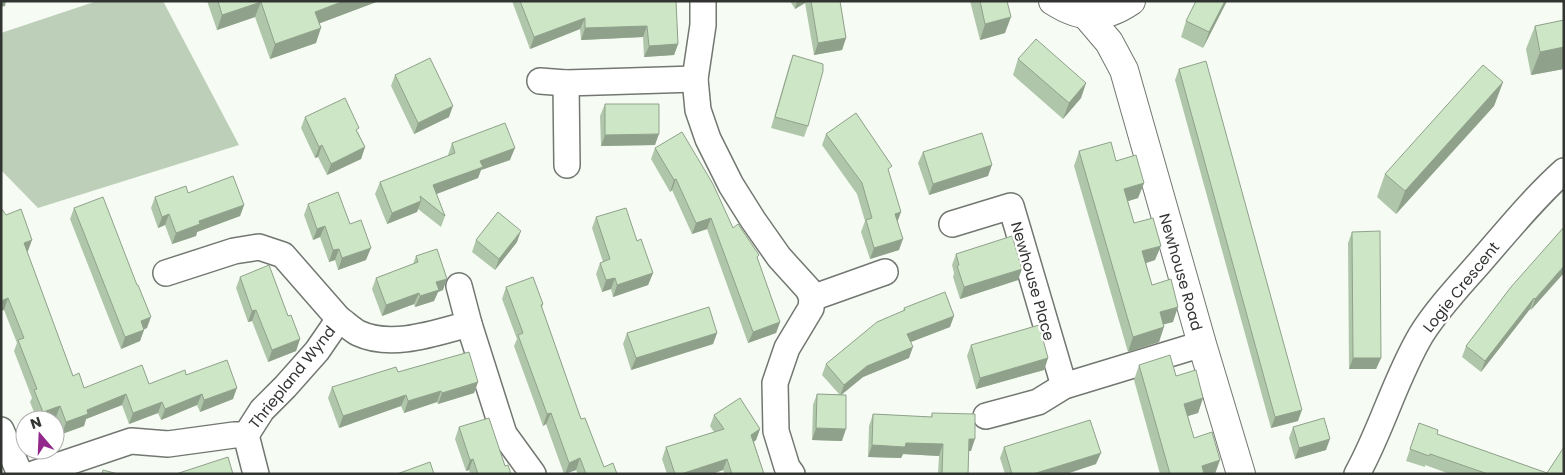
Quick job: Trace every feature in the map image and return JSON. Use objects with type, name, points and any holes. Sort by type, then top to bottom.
[{"type":"street","points":[[703,1],[703,25],[695,79],[698,110],[708,139],[731,185],[780,257],[808,289],[812,298],[811,308],[787,348],[775,383],[776,431],[787,467],[792,474]]},
{"type":"street","points":[[1053,1],[1066,10],[1086,15],[1102,15],[1124,6]]},
{"type":"street","name":"Newhouse Road","points":[[1124,6],[1122,28],[1124,70]]},
{"type":"street","name":"Newhouse Road","points":[[1086,15],[1110,42],[1124,70],[1241,474]]},
{"type":"street","points":[[540,81],[566,83],[695,79]]},
{"type":"street","points":[[566,83],[567,165]]},
{"type":"street","name":"Logie Crescent","points":[[1357,474],[1370,450],[1396,383],[1422,334],[1453,293],[1543,190],[1564,171]]},
{"type":"street","name":"Newhouse Place","points":[[952,224],[1011,206],[1064,386]]},
{"type":"street","name":"Thriepland Wynd","points":[[166,273],[234,251],[259,248],[284,254],[339,319],[358,332],[382,340],[419,337],[469,324]]},
{"type":"street","points":[[812,298],[885,272]]},
{"type":"street","points":[[459,286],[504,434],[533,474]]},
{"type":"street","name":"Thriepland Wynd","points":[[256,474],[246,435],[262,410],[316,351],[339,319]]},
{"type":"street","points":[[986,416],[1038,402],[1064,386],[1202,344]]},
{"type":"street","points":[[1,430],[20,474]]},
{"type":"street","name":"Thriepland Wynd","points":[[32,474],[131,441],[168,444],[246,435]]},
{"type":"green space","points":[[97,1],[163,1],[239,145],[38,208],[1,170],[1,33]]},
{"type":"building","points":[[218,1],[344,1],[315,12],[321,28],[275,44],[261,2],[222,15]]},
{"type":"building","points":[[520,1],[676,1],[678,44],[649,46],[647,26],[585,28],[585,18],[534,37]]},
{"type":"building","points":[[811,1],[840,1],[846,38],[818,43]]},
{"type":"building","points":[[980,1],[1007,1],[1011,17],[985,24]]},
{"type":"building","points":[[1196,1],[1225,1],[1209,32],[1186,21]]},
{"type":"building","points":[[1564,20],[1564,47],[1540,52],[1535,26]]},
{"type":"building","points":[[1036,39],[1086,83],[1069,103],[1018,59]]},
{"type":"building","points":[[793,55],[823,64],[823,71],[808,126],[775,117]]},
{"type":"building","points":[[430,58],[453,106],[418,123],[395,75]]},
{"type":"building","points":[[1206,61],[1302,410],[1275,417],[1179,69]]},
{"type":"building","points":[[1483,65],[1503,82],[1405,191],[1385,174]]},
{"type":"building","points":[[345,98],[359,128],[356,130],[365,147],[331,164],[322,145],[319,147],[305,117]]},
{"type":"building","points":[[605,104],[659,104],[659,134],[605,135]]},
{"type":"building","points":[[856,113],[892,166],[888,169],[901,212],[895,214],[903,239],[874,248],[866,220],[872,218],[862,183],[826,134]]},
{"type":"building","points":[[505,123],[515,148],[480,161],[483,167],[433,185],[445,216],[420,196],[421,201],[392,213],[380,182],[455,153],[452,143]]},
{"type":"building","points":[[682,132],[713,184],[733,228],[738,224],[759,255],[757,257],[780,322],[753,332],[711,218],[696,223],[676,179],[674,180],[655,148]]},
{"type":"building","points":[[982,133],[992,165],[933,184],[923,152]]},
{"type":"building","points":[[1111,142],[1116,161],[1136,155],[1144,183],[1124,189],[1134,223],[1153,218],[1161,246],[1142,251],[1152,285],[1171,279],[1178,307],[1160,312],[1164,327],[1133,337],[1079,151]]},
{"type":"building","points":[[233,176],[244,205],[199,221],[200,224],[176,233],[169,214],[162,217],[155,197],[186,186],[188,193]]},
{"type":"building","points":[[338,192],[350,224],[361,220],[371,248],[342,258],[339,249],[333,250],[325,226],[317,229],[308,204]]},
{"type":"building","points":[[103,197],[151,317],[141,321],[144,330],[125,337],[74,208]]},
{"type":"building","points":[[1,208],[6,215],[21,209],[32,240],[24,243],[73,376],[79,373],[84,388],[142,365],[149,384],[185,370],[186,375],[227,360],[237,388],[204,400],[202,394],[165,409],[162,402],[133,413],[126,394],[87,410],[88,414],[66,422],[65,410],[62,410],[60,406],[42,410],[34,390],[37,389],[18,340],[24,338],[8,298],[1,301]]},
{"type":"building","points":[[626,208],[637,241],[641,239],[653,273],[617,285],[615,278],[606,280],[600,263],[610,259],[596,217]]},
{"type":"building","points":[[498,212],[521,231],[499,259],[476,240]]},
{"type":"building","points":[[1564,227],[1564,266],[1534,298],[1485,361],[1466,346],[1511,287]]},
{"type":"building","points":[[1380,231],[1381,358],[1353,358],[1352,232]]},
{"type":"building","points":[[1012,236],[1022,269],[964,287],[957,266],[959,265],[956,254]]},
{"type":"building","points":[[437,249],[447,279],[436,282],[439,290],[420,296],[419,293],[386,305],[376,278],[418,262],[416,256]]},
{"type":"building","points":[[269,265],[288,316],[291,315],[300,339],[272,350],[256,310],[252,311],[240,277]]},
{"type":"building","points":[[533,277],[581,419],[585,418],[604,467],[613,463],[617,474],[586,474],[580,458],[569,463],[551,413],[547,414],[518,335],[523,333],[506,287]]},
{"type":"building","points":[[945,292],[954,316],[907,334],[913,347],[867,366],[844,385],[826,364],[877,322],[905,310],[904,308]]},
{"type":"building","points":[[709,307],[717,333],[636,358],[627,333]]},
{"type":"building","points":[[1039,325],[1048,358],[980,378],[971,345]]},
{"type":"building","points":[[469,352],[478,382],[442,393],[441,391],[408,401],[406,395],[343,416],[332,387],[396,367],[398,372]]},
{"type":"building","points":[[1170,355],[1176,376],[1196,370],[1203,398],[1184,404],[1194,438],[1212,432],[1220,460],[1202,466],[1204,474],[1170,474],[1139,365]]},
{"type":"building","points":[[817,394],[846,395],[846,429],[816,428]]},
{"type":"building","points":[[740,398],[760,429],[751,435],[764,474],[732,474],[727,459],[681,474],[675,474],[666,447],[724,429],[714,415]]},
{"type":"building","points":[[932,413],[975,414],[975,439],[969,439],[968,474],[942,474],[943,444],[906,443],[905,447],[872,445],[873,414],[932,417]]},
{"type":"building","points":[[489,418],[505,466],[508,465],[511,474],[478,474],[473,459],[470,460],[459,427]]},
{"type":"building","points":[[1324,418],[1330,439],[1299,448],[1293,427]]},
{"type":"building","points":[[1090,420],[1101,453],[1033,474],[1012,474],[1004,447]]},
{"type":"building","points":[[1419,423],[1438,430],[1437,434],[1547,473],[1564,447],[1564,474],[1488,474],[1430,454],[1429,456],[1410,449]]},
{"type":"building","points":[[228,457],[233,474],[176,474]]},
{"type":"building","points":[[430,462],[434,474],[397,474]]},
{"type":"building","points":[[103,470],[118,474],[102,474]]}]
